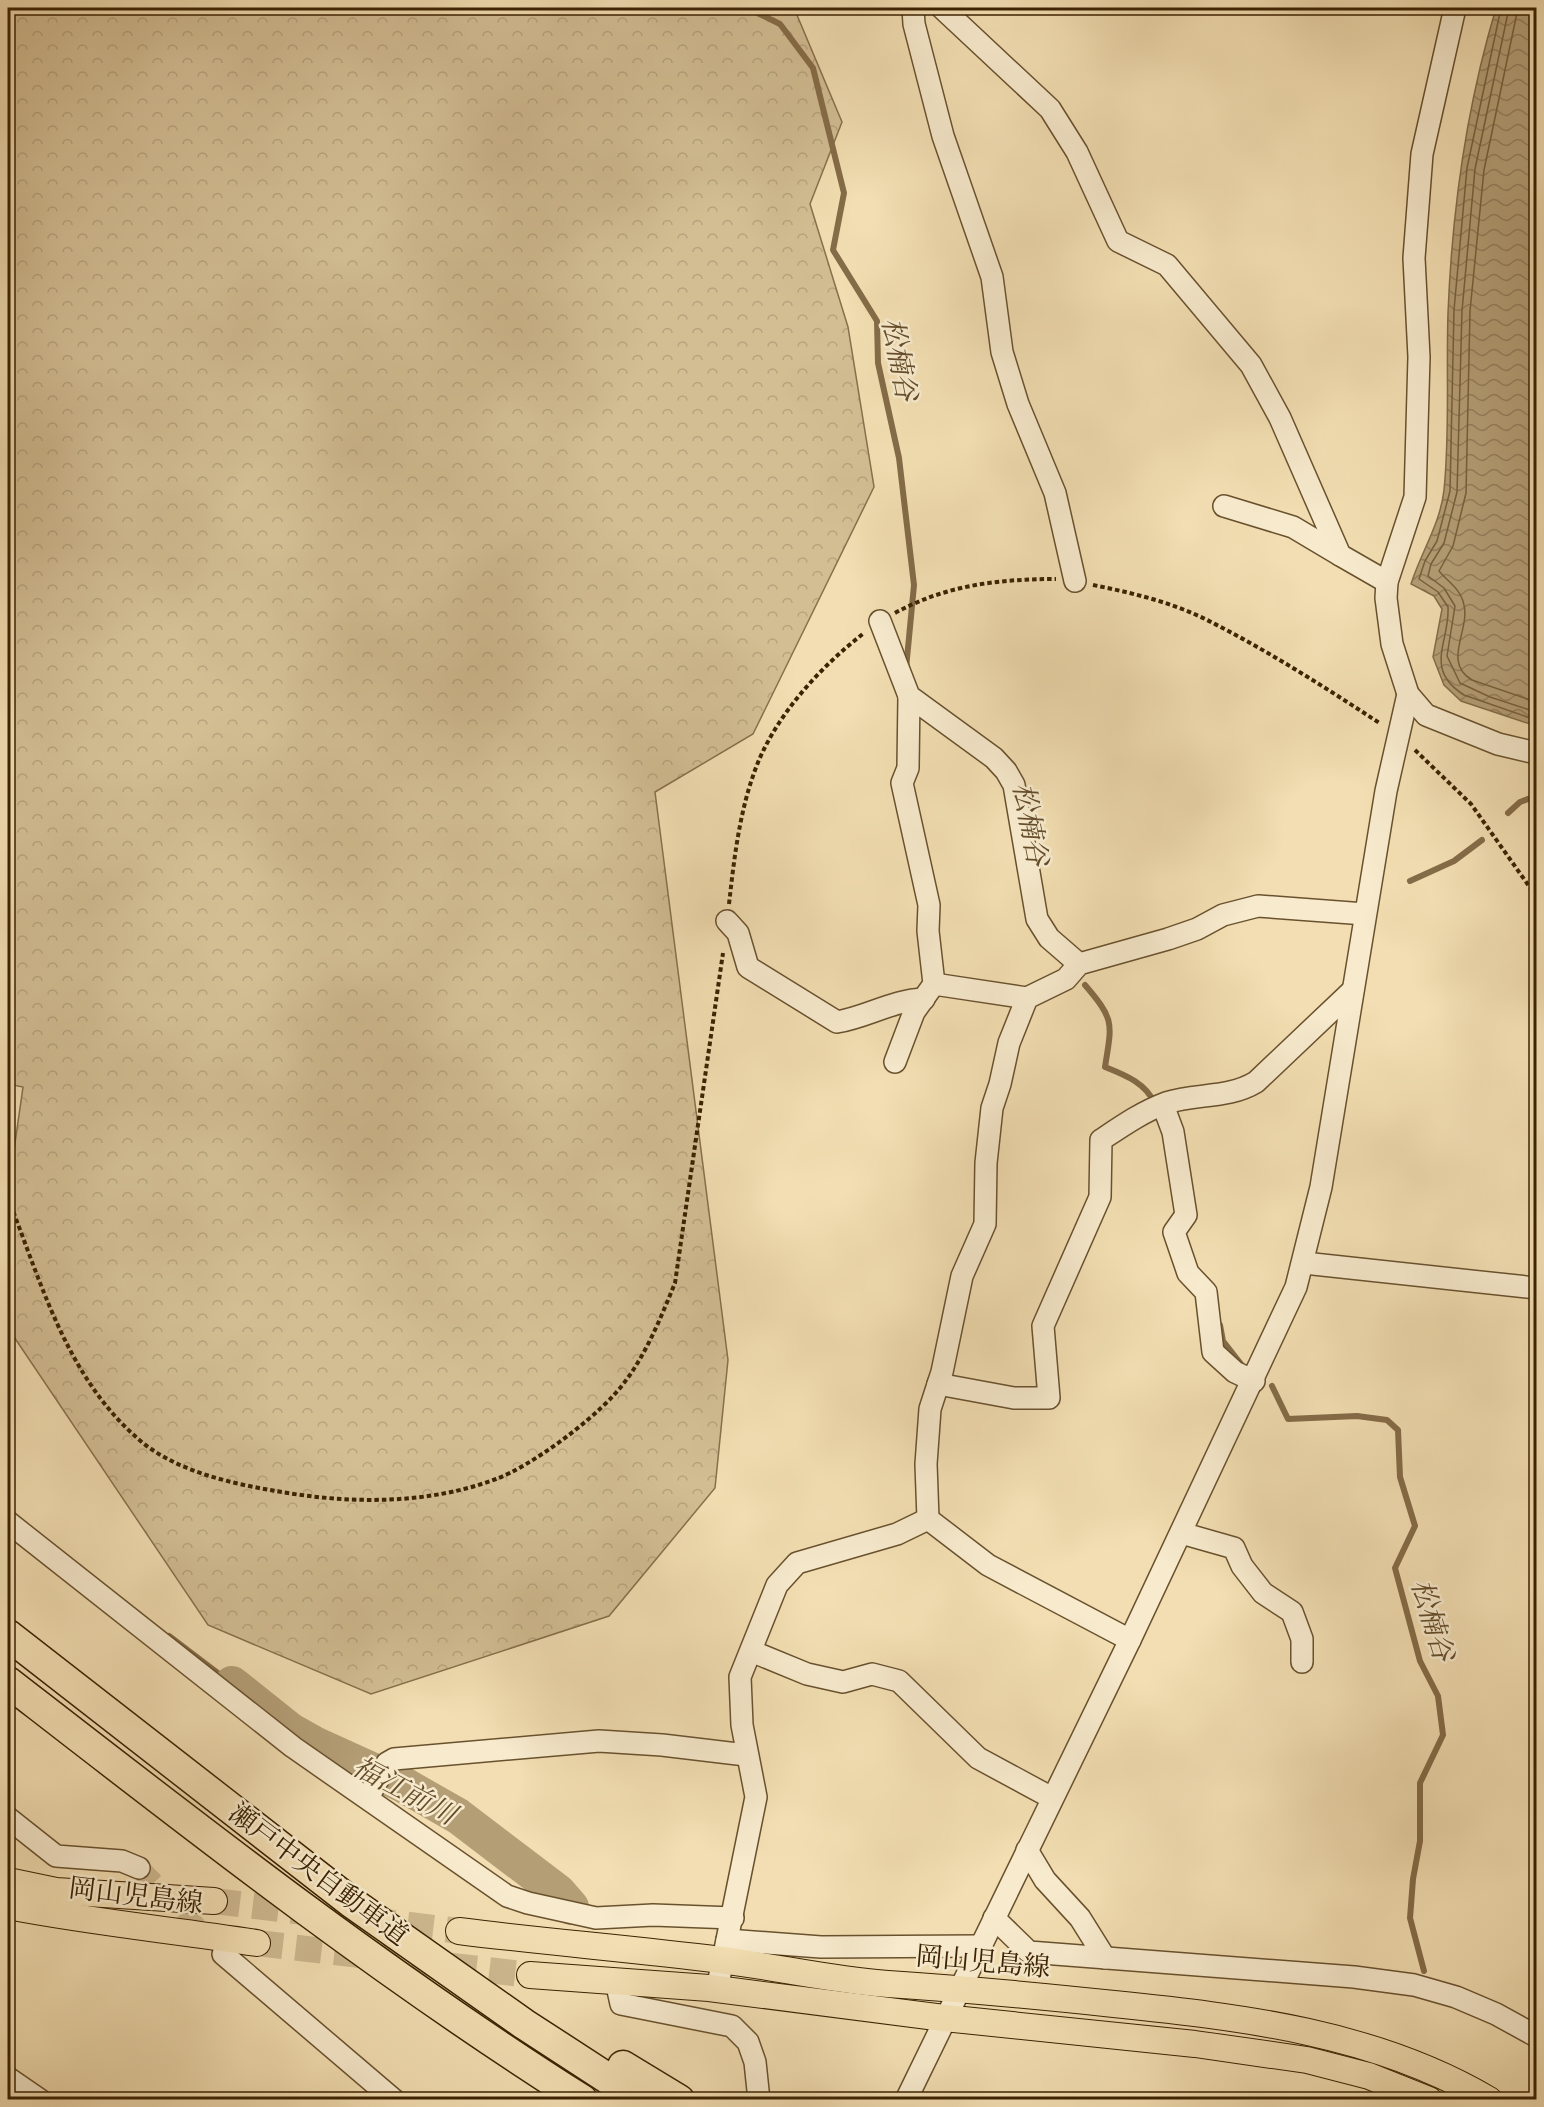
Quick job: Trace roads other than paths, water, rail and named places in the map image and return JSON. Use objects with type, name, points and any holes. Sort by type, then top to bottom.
[{"type":"highway","name":"瀬戸中央自動車道","points":[[8,1635],[351,1902],[524,2025],[641,2100]]},
{"type":"highway","name":"瀬戸中央自動車道","points":[[8,1682],[275,1888],[518,2059],[582,2100]]},
{"type":"highway","points":[[351,1902],[679,2100]]},
{"type":"highway","points":[[518,2059],[540,2100]]},
{"type":"main road","name":"岡山児島線","points":[[8,1881],[56,1891],[150,1895],[214,1901]]},
{"type":"main road","name":"岡山児島線","points":[[8,1906],[52,1915],[150,1926],[257,1943]]},
{"type":"main road","name":"岡山児島線","points":[[459,1931],[725,1950],[785,1971],[886,1983],[1200,2012],[1317,2034],[1370,2047],[1427,2068],[1489,2100]]},
{"type":"main road","points":[[530,1975],[717,1989],[944,2018],[1195,2044],[1307,2060],[1370,2076],[1429,2100]]},
{"type":"street","points":[[913,8],[914,24],[943,136],[992,277],[1002,352],[1018,404],[1056,493],[1075,581]]},
{"type":"street","points":[[942,8],[1050,109],[1077,152],[1118,241],[1167,265],[1251,365],[1280,418],[1340,555]]},
{"type":"street","points":[[1451,9],[1422,154],[1414,258],[1419,357],[1415,497],[1387,582],[1386,598],[1392,644],[1408,694],[1426,715],[1498,744],[1536,753]]},
{"type":"street","points":[[1224,506],[1293,527],[1387,582]]},
{"type":"street","points":[[880,621],[909,696],[908,768],[902,783],[929,905],[929,991],[914,1012],[895,1062]]},
{"type":"street","points":[[906,2100],[1130,1640],[1254,1381],[1296,1287],[1304,1263],[1321,1187],[1365,914],[1397,735],[1408,694]]},
{"type":"street","points":[[909,696],[994,758],[1006,771],[1014,785],[1037,919],[1049,938],[1079,964]]},
{"type":"street","points":[[727,921],[738,933],[748,967],[837,1022],[852,1020],[929,991],[1027,999],[1066,979],[1079,964],[1168,939],[1197,929],[1223,915],[1258,906],[1365,914]]},
{"type":"street","points":[[938,1384],[1014,1398],[1049,1398],[1043,1326],[1100,1197],[1101,1140],[1136,1116],[1163,1105],[1241,1091],[1256,1082],[1353,990]]},
{"type":"street","points":[[928,1519],[926,1464],[930,1409],[938,1384],[962,1276],[985,1224],[986,1163],[992,1108],[1009,1043],[1027,999]]},
{"type":"street","points":[[1163,1105],[1173,1132],[1186,1215],[1174,1232],[1188,1273],[1206,1292],[1213,1352],[1235,1372],[1254,1381]]},
{"type":"street","points":[[1304,1263],[1536,1288]]},
{"type":"street","points":[[928,1519],[988,1565],[1130,1640]]},
{"type":"street","points":[[717,1989],[756,1797],[746,1755],[740,1677],[777,1585],[797,1563],[897,1534],[928,1519]]},
{"type":"street","points":[[8,1522],[293,1747],[376,1783],[507,1896],[596,1918],[653,1915],[733,1918]]},
{"type":"street","points":[[1181,1533],[1234,1548],[1242,1566],[1263,1593],[1292,1612],[1302,1639],[1302,1662]]},
{"type":"street","points":[[751,1651],[807,1674],[843,1682],[872,1674],[899,1682],[978,1758],[1052,1798]]},
{"type":"street","points":[[376,1783],[387,1763],[394,1759],[599,1741],[662,1745],[746,1755]]},
{"type":"street","points":[[8,1818],[56,1856],[122,1861],[139,1868]]},
{"type":"street","points":[[1027,1850],[1046,1880],[1080,1918],[1106,1958]]},
{"type":"street","points":[[994,1918],[1029,1952],[1354,1977],[1414,1985],[1456,1997],[1496,2014],[1536,2036]]},
{"type":"street","points":[[725,1950],[979,1946]]},
{"type":"street","points":[[223,1954],[394,2100]]},
{"type":"street","points":[[616,1981],[621,2004],[732,2026],[748,2042],[755,2062],[759,2100]]},
{"type":"street","points":[[8,2078],[40,2100]]},
{"type":"water","points":[[1496,8],[1536,8],[1536,726],[1461,701],[1444,685],[1433,657],[1442,609],[1434,596],[1411,584],[1439,515],[1444,490],[1447,446],[1448,313],[1457,197],[1469,120]]},
{"type":"waterway","name":"松楠谷","points":[[747,8],[780,24],[813,68],[844,193],[833,250],[877,321],[878,363],[899,458],[914,585],[906,669]]},
{"type":"waterway","points":[[1508,813],[1520,802],[1536,796]]},
{"type":"waterway","points":[[1410,881],[1454,861],[1482,840]]},
{"type":"waterway","name":"松楠谷","points":[[1085,985],[1102,1006],[1109,1023],[1105,1067],[1140,1085],[1155,1104]]},
{"type":"waterway","name":"松楠谷","points":[[1220,1325],[1223,1341],[1241,1364]]},
{"type":"waterway","name":"松楠谷","points":[[1272,1386],[1288,1419],[1357,1416],[1387,1420],[1398,1430],[1400,1477],[1415,1526],[1395,1568],[1420,1661],[1438,1696],[1443,1735],[1420,1783],[1420,1841],[1413,1879],[1410,1918],[1424,1971]]},
{"type":"waterway","points":[[169,1636],[232,1684]]},
{"type":"waterway","name":"福江前川","points":[[232,1684],[291,1731],[316,1745],[402,1784],[458,1816],[558,1892],[571,1907]]},
{"type":"tunnel","points":[[139,1868],[210,1941]]},
{"type":"tunnel","points":[[214,1901],[459,1931]]},
{"type":"tunnel","points":[[257,1943],[530,1975]]}]
